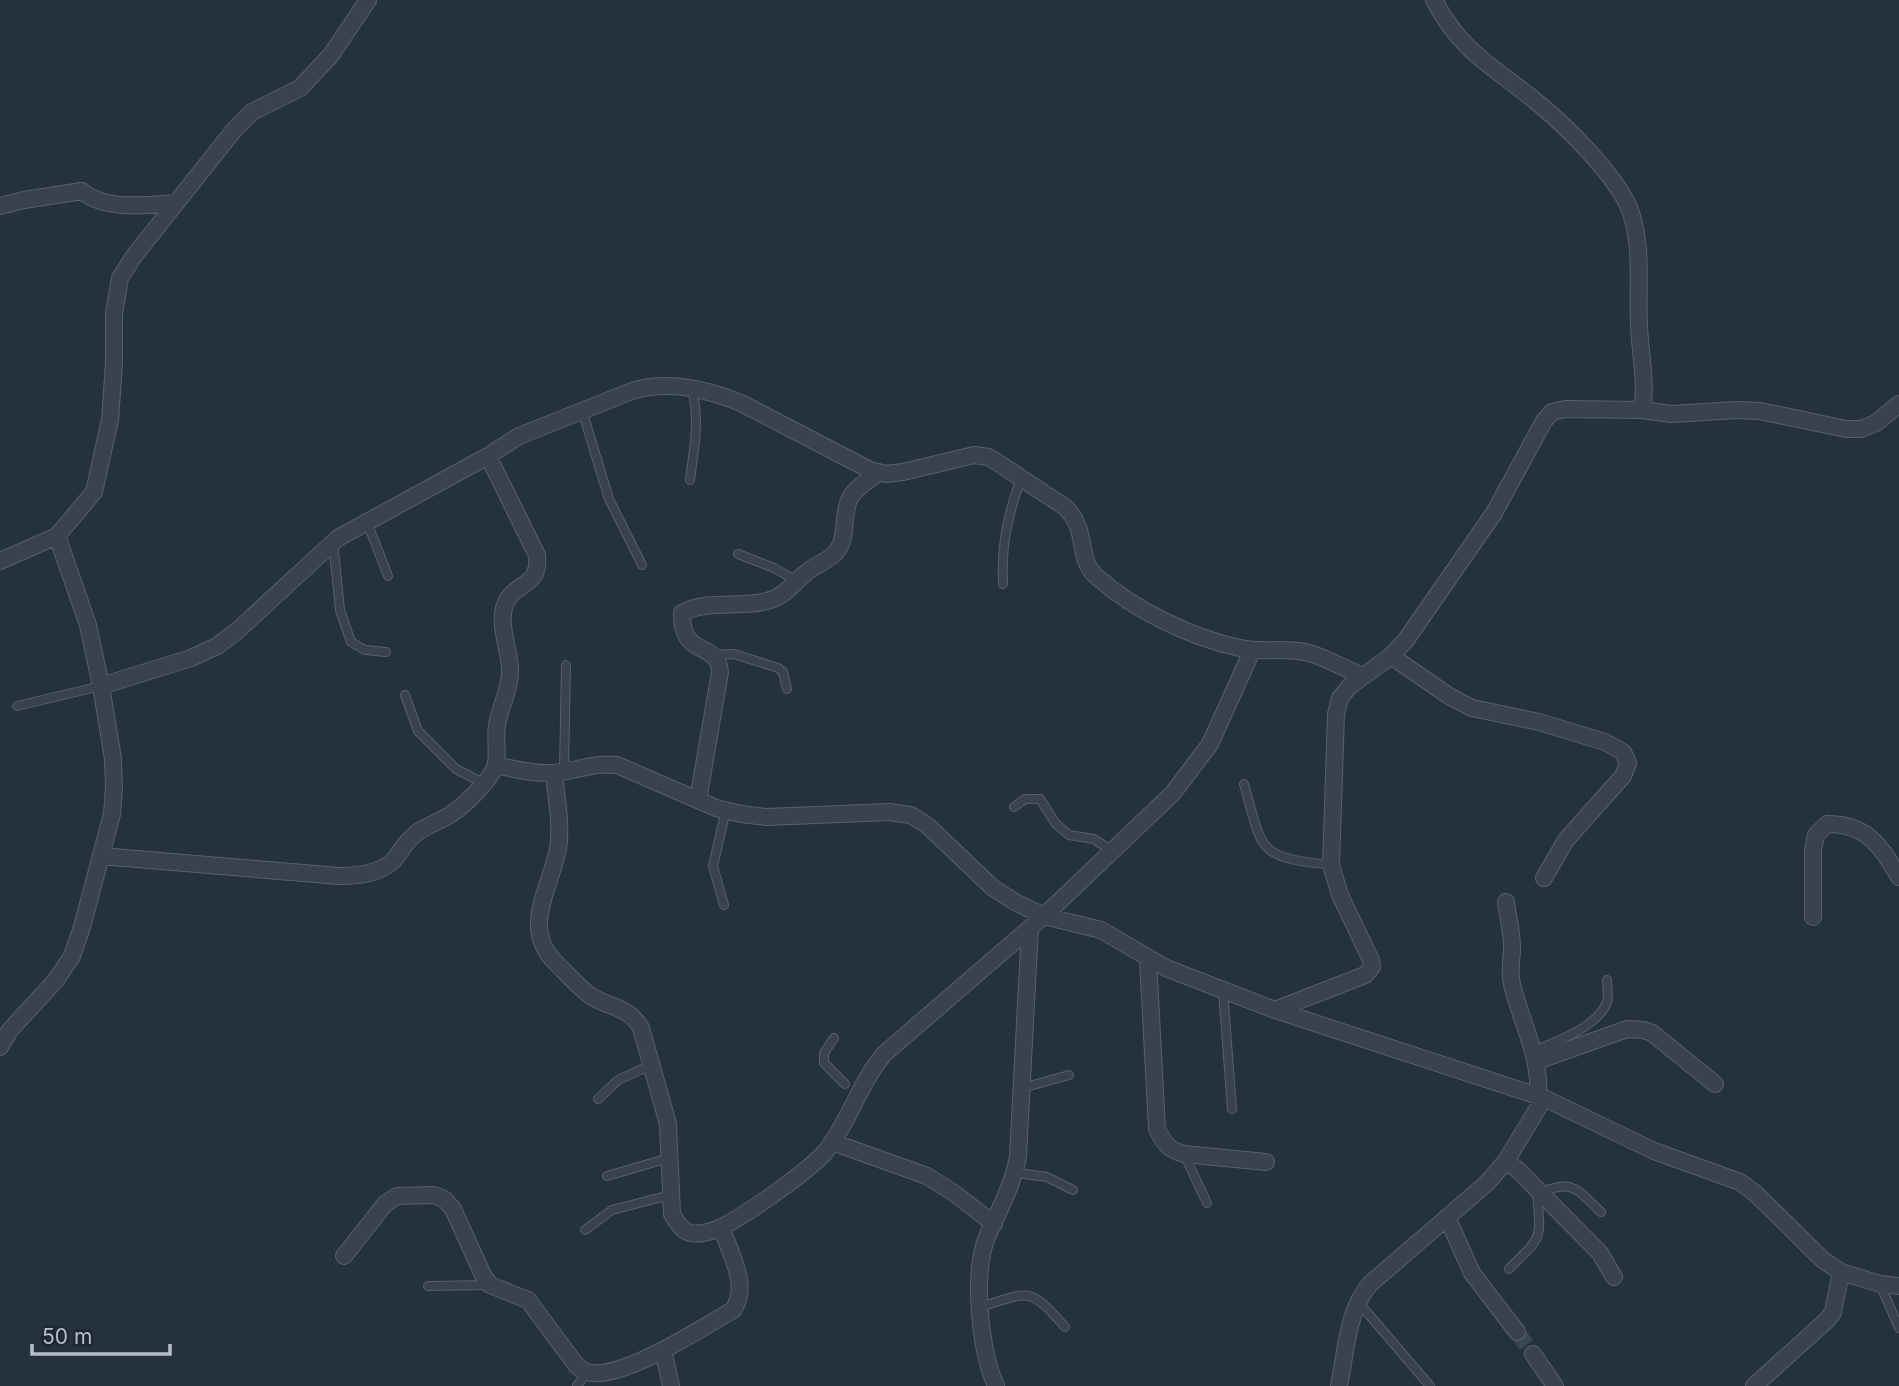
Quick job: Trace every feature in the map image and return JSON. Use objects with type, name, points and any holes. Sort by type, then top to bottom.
[{"type":"street","points":[[0,561],[57,536],[94,492],[110,420],[114,314],[120,278],[134,256],[234,130],[253,112],[300,88],[331,55],[368,0]]},
{"type":"street","points":[[1434,0],[1445,21],[1463,44],[1493,71],[1524,91],[1554,116],[1591,153],[1631,212],[1639,254],[1639,327],[1646,391],[1642,410]]},
{"type":"street","points":[[0,206],[82,191],[95,200],[125,205],[176,203]]},
{"type":"street","points":[[101,686],[191,658],[217,646],[237,631],[333,542],[535,428],[651,385],[670,384],[722,395],[741,403],[878,473],[903,472],[974,455],[989,457],[1065,507],[1075,517],[1081,531],[1084,555],[1089,568],[1097,577],[1155,617],[1236,648],[1309,653],[1363,676]]},
{"type":"street","points":[[1275,1010],[1365,975],[1372,967],[1340,895],[1331,864],[1335,714],[1340,698],[1350,686],[1391,656],[1406,640],[1494,513],[1544,421],[1552,412],[1565,409],[1642,410],[1672,414],[1760,411],[1846,429],[1861,429],[1876,423],[1899,404]]},
{"type":"street","points":[[101,856],[357,876],[377,871],[393,861],[409,839],[463,805],[496,765],[497,725],[509,684],[510,668],[503,618],[505,605],[512,594],[534,577],[538,567],[537,555],[488,456]]},
{"type":"street","points":[[698,800],[720,672],[715,655],[691,644],[687,638],[682,613],[701,606],[774,599],[839,549],[850,497],[878,473]]},
{"type":"street","points":[[0,1047],[10,1030],[56,979],[72,956],[112,814],[113,759],[101,686],[88,625],[57,536]]},
{"type":"street","points":[[559,772],[558,847],[538,918],[539,937],[546,954],[588,994],[625,1010],[635,1018],[641,1028],[665,1112],[672,1214],[679,1227],[690,1233],[708,1232],[721,1227],[778,1190],[823,1154],[832,1142],[851,1089],[884,1054],[1044,916],[1173,793],[1210,744],[1252,651]]},
{"type":"street","points":[[1391,656],[1449,696],[1472,708],[1539,722],[1605,742],[1623,752],[1628,763],[1623,776],[1566,840],[1544,878]]},
{"type":"street","points":[[496,765],[539,774],[602,763],[617,765],[726,810],[766,817],[889,811],[911,815],[928,826],[993,888],[1044,916],[1101,930],[1166,968],[1275,1010],[1541,1097],[1654,1151],[1740,1182],[1755,1193],[1823,1260],[1841,1272],[1880,1284],[1899,1286]]},
{"type":"street","points":[[1813,917],[1816,835],[1827,824],[1844,824],[1862,830],[1884,851],[1899,877]]},
{"type":"street","points":[[1339,1386],[1357,1301],[1370,1284],[1487,1183],[1506,1161],[1541,1097],[1535,1056],[1511,981],[1512,950],[1506,902]]},
{"type":"street","points":[[996,1386],[981,1335],[981,1257],[1016,1173],[1030,928]]},
{"type":"street","points":[[1148,959],[1157,1129],[1164,1144],[1172,1151],[1184,1154],[1266,1162]]},
{"type":"street","points":[[1535,1056],[1628,1030],[1644,1030],[1652,1033],[1715,1084]]},
{"type":"street","points":[[832,1142],[927,1176],[954,1193],[993,1224]]},
{"type":"street","points":[[1506,1161],[1600,1253],[1614,1277]]},
{"type":"street","points":[[344,1256],[385,1204],[397,1196],[434,1195],[444,1199],[453,1209],[490,1285],[528,1300],[577,1366],[587,1372],[615,1370],[663,1350],[733,1310],[739,1301],[741,1290],[721,1227]]},
{"type":"street","points":[[1447,1217],[1472,1273],[1517,1332]]},
{"type":"street","points":[[1754,1386],[1827,1320],[1833,1312],[1841,1272]]},
{"type":"street","points":[[663,1350],[671,1386]]},
{"type":"street","points":[[1533,1354],[1555,1386]]},
{"type":"lane","points":[[690,480],[697,427],[692,389]]},
{"type":"lane","points":[[582,410],[609,499],[642,565]]},
{"type":"lane","points":[[1003,584],[1001,553],[1009,513],[1021,478]]},
{"type":"lane","points":[[367,522],[388,576]]},
{"type":"lane","points":[[333,542],[340,610],[348,636],[351,642],[365,650],[386,652]]},
{"type":"lane","points":[[738,554],[774,568],[797,581]]},
{"type":"lane","points":[[715,655],[734,654],[778,668],[783,671],[787,689]]},
{"type":"lane","points":[[559,772],[566,665]]},
{"type":"lane","points":[[17,706],[101,686]]},
{"type":"lane","points":[[405,695],[418,732],[456,769],[483,783]]},
{"type":"lane","points":[[1244,784],[1258,834],[1265,848],[1290,860],[1331,864]]},
{"type":"lane","points":[[1014,807],[1026,799],[1040,799],[1056,824],[1069,835],[1094,839],[1112,852]]},
{"type":"lane","points":[[724,905],[713,866],[726,810]]},
{"type":"lane","points":[[1535,1056],[1579,1030],[1599,1014],[1608,1000],[1607,980]]},
{"type":"lane","points":[[1223,990],[1232,1109]]},
{"type":"lane","points":[[834,1038],[824,1052],[824,1063],[851,1089]]},
{"type":"lane","points":[[598,1098],[618,1080],[651,1065]]},
{"type":"lane","points":[[1022,1088],[1069,1075]]},
{"type":"lane","points":[[1184,1154],[1207,1203]]},
{"type":"lane","points":[[607,1176],[668,1158]]},
{"type":"lane","points":[[1016,1173],[1047,1177],[1073,1190]]},
{"type":"lane","points":[[1509,1269],[1537,1241],[1541,1232],[1538,1192],[1558,1185],[1567,1185],[1577,1189],[1601,1212]]},
{"type":"lane","points":[[585,1230],[612,1210],[670,1195]]},
{"type":"lane","points":[[1880,1284],[1899,1328]]},
{"type":"lane","points":[[428,1286],[490,1285]]},
{"type":"lane","points":[[981,1307],[1016,1295],[1035,1296],[1043,1301],[1065,1327]]},
{"type":"lane","points":[[1357,1301],[1430,1386]]},
{"type":"lane","points":[[577,1386],[587,1372]]},
{"type":"tunnel","points":[[1517,1332],[1533,1354]]}]
